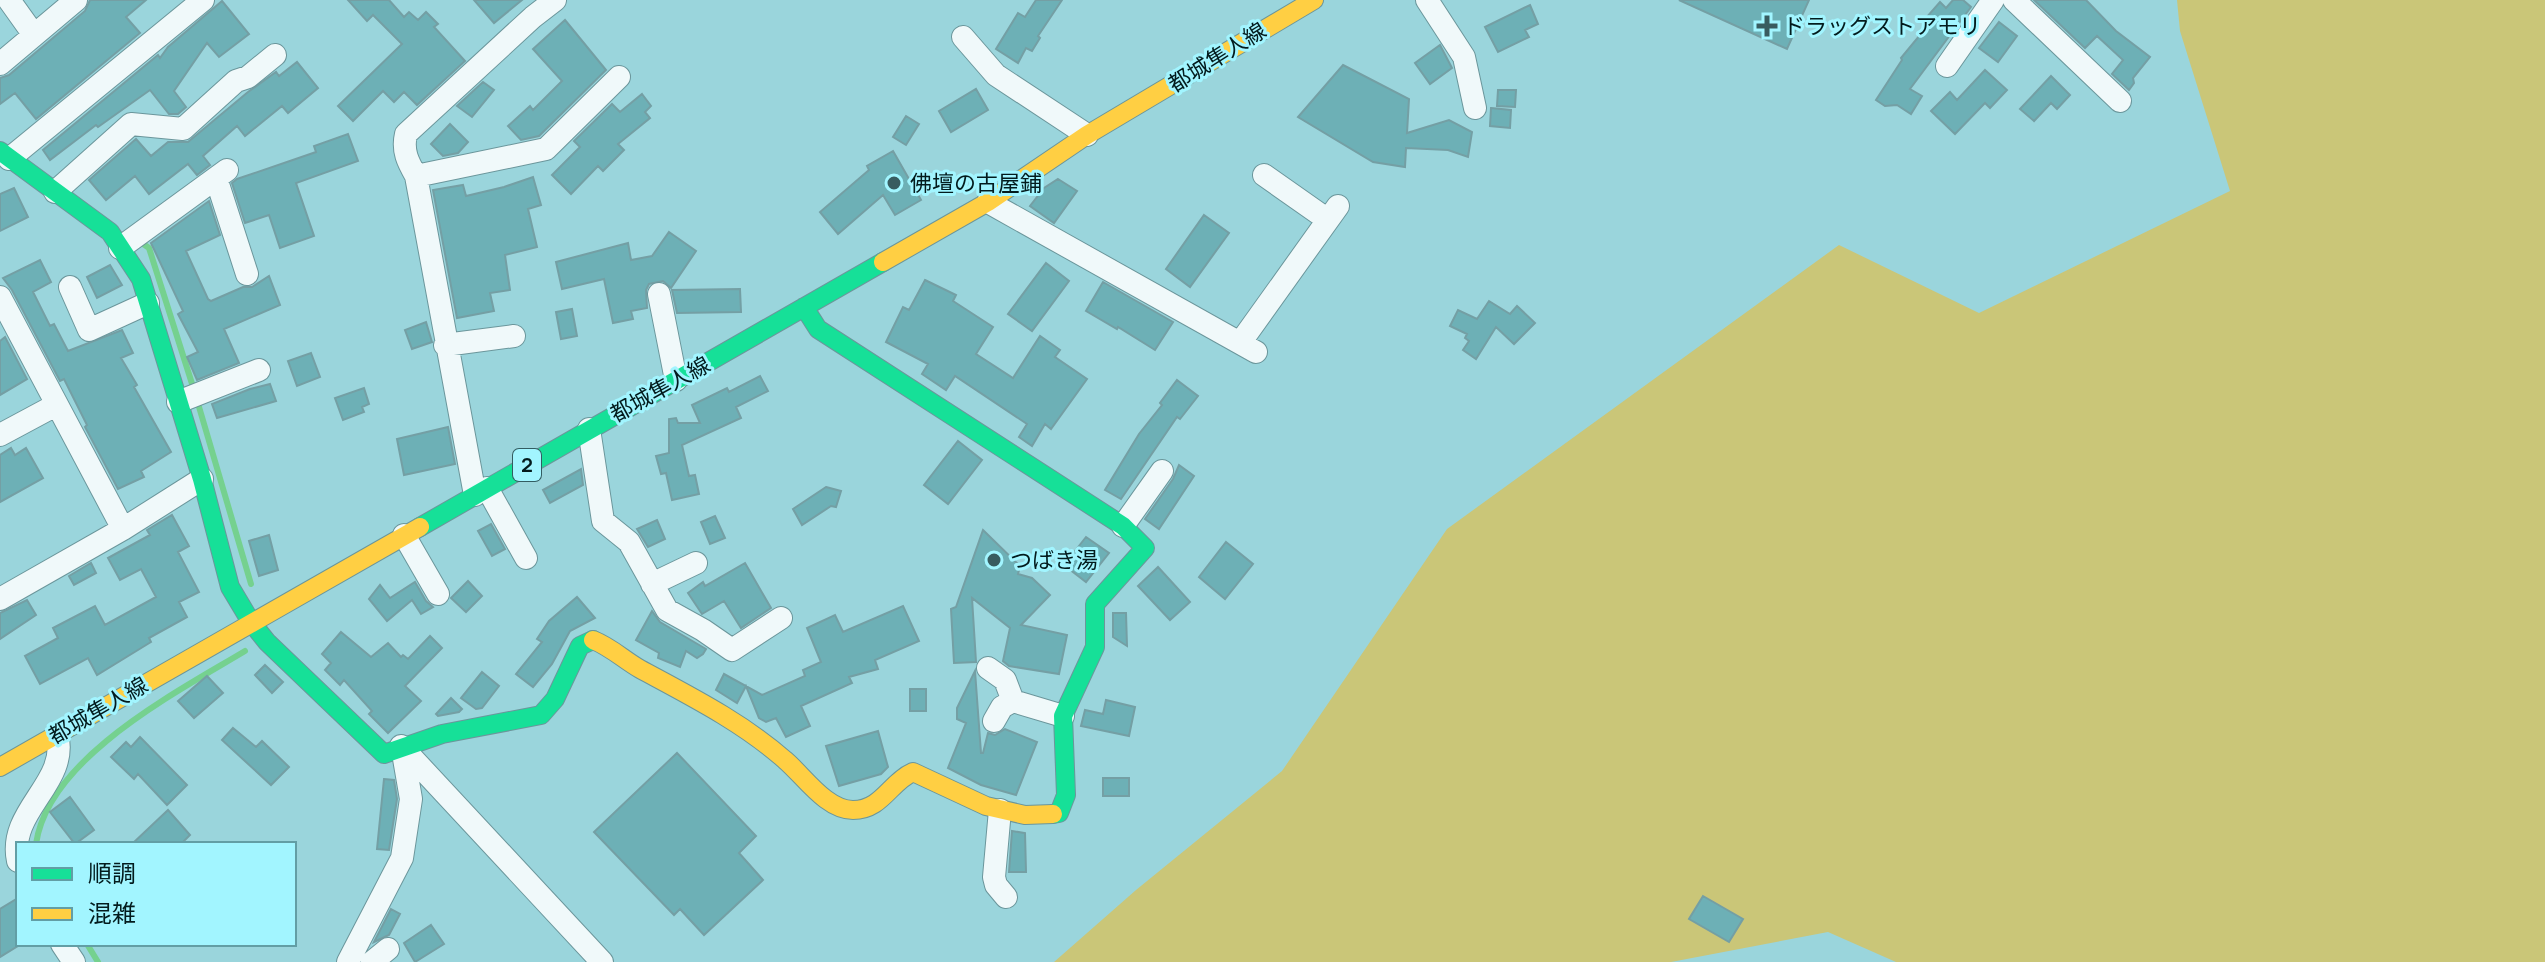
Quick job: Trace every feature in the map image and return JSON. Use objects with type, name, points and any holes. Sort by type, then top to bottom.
[{"type":"street","points":[[9,0],[34,35]]},
{"type":"street","points":[[0,64],[76,0]]},
{"type":"street","points":[[203,0],[29,142],[7,156],[110,232],[122,247],[141,279],[180,401],[230,587],[251,622],[275,650],[384,754],[442,734],[541,715],[555,699],[580,646],[595,640],[623,659],[700,700],[766,745],[821,794],[843,808],[852,810],[876,804],[907,774],[913,772],[968,800],[1000,810],[1037,816],[1059,813],[1066,795],[1063,716],[1095,647],[1095,604],[1145,548],[1123,526],[818,329],[804,307]]},
{"type":"street","points":[[526,558],[481,491],[445,345],[416,176],[405,156],[406,134],[555,0]]},
{"type":"street","name":"都城隼人線","points":[[0,767],[988,202],[1287,6],[1314,0]]},
{"type":"street","points":[[1427,0],[1464,57],[1475,108]]},
{"type":"street","points":[[1947,66],[1993,0]]},
{"type":"street","points":[[2014,0],[2120,101]]},
{"type":"street","points":[[963,37],[996,75],[1087,135]]},
{"type":"street","points":[[55,191],[131,124],[183,129],[236,81],[248,77],[275,55]]},
{"type":"street","points":[[416,176],[546,149],[619,77]]},
{"type":"street","points":[[122,247],[222,174],[247,274]]},
{"type":"street","points":[[988,202],[1248,348],[1333,213],[1264,175]]},
{"type":"street","points":[[70,287],[92,340],[148,303]]},
{"type":"street","points":[[659,294],[676,380]]},
{"type":"street","points":[[0,297],[123,529]]},
{"type":"street","points":[[445,345],[514,336]]},
{"type":"street","points":[[180,401],[259,370]]},
{"type":"street","points":[[0,435],[56,405]]},
{"type":"street","points":[[589,429],[603,521],[629,542],[667,610],[732,650],[781,618]]},
{"type":"street","points":[[1123,526],[1162,471]]},
{"type":"street","points":[[0,599],[123,529],[202,479]]},
{"type":"street","points":[[404,535],[438,594]]},
{"type":"street","points":[[652,584],[696,563]]},
{"type":"street","points":[[988,668],[1005,680],[1013,701]]},
{"type":"street","points":[[994,721],[1002,707],[1013,701],[1063,716]]},
{"type":"street","points":[[18,842],[18,830],[58,764],[60,746],[57,734]]},
{"type":"street","points":[[348,962],[402,858],[411,799],[401,746]]},
{"type":"street","points":[[401,746],[602,962]]},
{"type":"street","points":[[1000,810],[994,877],[996,885],[1006,897]]},
{"type":"shaded area","points":[[2177,0],[2545,0],[2545,962],[1896,962],[1828,932],[1671,962],[1054,962],[1136,890],[1282,771],[1447,529],[1839,245],[1979,313],[2230,191],[2180,31]]},
{"type":"building","points":[[90,0],[146,0],[126,17],[140,33],[36,119],[15,93],[0,104],[0,78],[9,75],[85,11]]},
{"type":"building","points":[[348,0],[389,0],[404,17],[409,12],[418,20],[426,12],[438,24],[434,27],[465,61],[417,105],[404,92],[394,102],[383,91],[353,121],[338,106],[402,44],[373,15],[367,21]]},
{"type":"building","points":[[474,0],[522,0],[494,23]]},
{"type":"building","points":[[1036,0],[1062,0],[1038,36],[1040,38],[1032,51],[1026,48],[1018,63],[996,49],[1018,13],[1025,17]]},
{"type":"building","name":"ドラッグストアモリ","points":[[1679,0],[1809,0],[1787,49]]},
{"type":"building","points":[[1953,0],[1963,0],[1971,7],[1910,89],[1922,96],[1911,114],[1897,105],[1885,106],[1876,100],[1901,58],[1930,23],[1925,19],[1940,2],[1946,8]]},
{"type":"building","points":[[2034,0],[2086,0],[2116,31],[2150,57],[2133,78],[2134,83],[2129,90],[2112,74],[2123,60],[2097,36],[2085,48]]},
{"type":"building","points":[[222,1],[249,34],[219,57],[207,43],[174,91],[186,107],[178,114],[169,114],[150,90],[50,160],[43,150],[158,55],[160,58],[168,47]]},
{"type":"building","points":[[1530,5],[1538,24],[1525,30],[1529,37],[1498,52],[1485,27]]},
{"type":"building","points":[[565,20],[606,70],[539,136],[521,140],[508,126],[530,106],[533,110],[562,81],[533,49]]},
{"type":"building","points":[[1999,22],[2017,36],[1998,62],[1979,48]]},
{"type":"building","points":[[1440,45],[1452,68],[1430,84],[1415,63]]},
{"type":"building","points":[[297,62],[318,88],[288,113],[282,106],[245,136],[237,126],[203,156],[210,165],[197,175],[188,164],[149,194],[135,176],[106,200],[89,180],[136,139],[151,156],[168,142],[188,142],[248,92],[276,72],[279,76]]},
{"type":"building","points":[[1343,65],[1409,99],[1407,133],[1449,120],[1472,132],[1468,157],[1448,150],[1406,148],[1405,167],[1373,162],[1298,117]]},
{"type":"building","points":[[1985,70],[2007,90],[1990,108],[1985,103],[1955,134],[1931,111],[1950,92],[1957,100]]},
{"type":"building","points":[[2051,76],[2070,95],[2057,109],[2051,103],[2034,121],[2020,109]]},
{"type":"building","points":[[483,82],[494,90],[472,117],[457,106]]},
{"type":"building","points":[[976,89],[988,110],[951,132],[939,111]]},
{"type":"building","points":[[1498,90],[1516,90],[1515,107],[1497,106]]},
{"type":"building","points":[[642,94],[651,106],[645,112],[650,118],[618,144],[624,150],[603,171],[598,166],[571,194],[552,175],[580,147],[574,141],[612,104],[620,112]]},
{"type":"building","points":[[1491,108],[1511,110],[1510,128],[1490,126]]},
{"type":"building","points":[[906,116],[919,124],[906,145],[893,137]]},
{"type":"building","points":[[450,124],[468,142],[458,153],[443,156],[431,144]]},
{"type":"building","points":[[348,134],[358,161],[296,183],[314,236],[280,248],[269,215],[245,223],[232,183],[316,152],[314,146]]},
{"type":"building","points":[[893,151],[921,200],[895,215],[883,195],[838,234],[820,212],[869,170],[867,166]]},
{"type":"building","points":[[533,177],[541,205],[528,209],[537,247],[505,255],[510,290],[490,293],[494,311],[457,318],[433,190],[463,185],[466,196]]},
{"type":"building","points":[[1058,179],[1077,191],[1054,223],[1030,206],[1044,188]]},
{"type":"building","points":[[14,188],[28,217],[0,231],[0,194]]},
{"type":"building","points":[[209,201],[220,235],[186,251],[208,299],[211,301],[243,287],[252,287],[269,276],[280,305],[224,329],[239,363],[197,380],[187,357],[198,352],[178,314],[183,311],[151,243]]},
{"type":"building","points":[[1204,215],[1229,233],[1190,287],[1166,269]]},
{"type":"building","points":[[669,232],[696,251],[671,288],[663,281],[649,284],[646,290],[647,308],[631,311],[633,319],[613,323],[604,279],[562,289],[556,262],[628,243],[631,260],[652,256]]},
{"type":"building","points":[[40,260],[51,282],[33,292],[50,326],[54,324],[68,351],[122,330],[133,353],[121,358],[171,452],[141,471],[144,477],[118,489],[64,379],[60,381],[3,278]]},
{"type":"building","points":[[1046,263],[1069,281],[1032,331],[1008,314]]},
{"type":"building","points":[[110,265],[122,285],[97,298],[87,277]]},
{"type":"building","points":[[925,280],[956,295],[953,301],[993,327],[976,354],[1013,378],[1040,336],[1060,350],[1055,357],[1087,379],[1051,429],[1045,424],[1032,446],[1019,437],[1027,424],[955,376],[946,390],[922,374],[928,364],[886,342],[903,307],[909,310]]},
{"type":"building","points":[[1103,282],[1173,322],[1155,350],[1086,311]]},
{"type":"building","points":[[740,289],[741,312],[677,313],[672,290]]},
{"type":"building","points":[[1489,301],[1510,314],[1517,306],[1535,323],[1514,344],[1496,327],[1476,359],[1463,350],[1469,341],[1465,338],[1467,334],[1450,326],[1458,310],[1477,319]]},
{"type":"building","points":[[572,309],[577,336],[561,339],[556,312]]},
{"type":"building","points":[[426,322],[432,342],[412,349],[405,330]]},
{"type":"building","points":[[5,337],[27,379],[0,395],[0,341]]},
{"type":"building","points":[[311,353],[320,377],[297,386],[288,361]]},
{"type":"building","points":[[760,376],[768,391],[736,407],[741,418],[682,445],[689,476],[695,475],[699,494],[672,500],[666,473],[661,474],[656,456],[669,453],[669,419],[676,418],[678,423],[700,423],[692,405],[727,388],[729,392]]},
{"type":"building","points":[[1177,380],[1198,396],[1180,419],[1177,417],[1121,499],[1105,490]]},
{"type":"building","points":[[270,384],[276,401],[217,418],[212,404]]},
{"type":"building","points":[[364,388],[369,404],[362,407],[364,412],[343,420],[335,398]]},
{"type":"building","points":[[448,427],[455,464],[404,475],[397,439]]},
{"type":"building","points":[[958,441],[982,460],[948,504],[924,485]]},
{"type":"building","points":[[11,448],[15,455],[26,448],[43,478],[0,502],[0,455]]},
{"type":"building","points":[[1179,465],[1194,476],[1159,529],[1145,519]]},
{"type":"building","points":[[581,469],[583,485],[550,503],[543,490]]},
{"type":"building","points":[[826,487],[841,491],[836,507],[831,506],[802,525],[793,509]]},
{"type":"building","points":[[172,515],[189,546],[178,552],[199,592],[179,602],[187,617],[149,638],[151,642],[97,675],[88,658],[40,684],[25,656],[58,638],[53,628],[95,606],[105,625],[156,597],[141,569],[120,580],[108,558],[150,535],[147,530]]},
{"type":"building","points":[[715,516],[725,538],[710,544],[701,522]]},
{"type":"building","points":[[657,520],[665,539],[648,547],[637,529]]},
{"type":"building","points":[[491,524],[505,549],[492,556],[478,531]]},
{"type":"building","points":[[983,530],[1020,566],[1018,574],[1032,578],[1050,595],[1021,625],[1067,635],[1059,674],[1009,666],[1003,661],[1010,628],[972,598],[976,662],[954,663],[951,609],[956,607]]},
{"type":"building","points":[[269,535],[278,570],[259,576],[249,541]]},
{"type":"building","points":[[1086,537],[1109,553],[1086,582],[1064,565]]},
{"type":"building","points":[[1226,542],[1253,564],[1225,599],[1199,577]]},
{"type":"building","points":[[91,563],[96,573],[74,585],[69,576]]},
{"type":"building","points":[[745,563],[771,608],[741,628],[724,601],[702,614],[688,593],[703,582],[705,586]]},
{"type":"building","points":[[1158,567],[1190,602],[1170,620],[1138,586]]},
{"type":"building","points":[[468,581],[482,596],[466,612],[451,598]]},
{"type":"building","points":[[415,582],[433,607],[421,614],[412,600],[387,621],[369,599],[380,585],[390,598]]},
{"type":"building","points":[[577,597],[595,618],[570,631],[552,664],[533,687],[516,674],[542,642],[537,639],[549,621]]},
{"type":"building","points":[[27,600],[36,615],[0,639],[0,613]]},
{"type":"building","points":[[903,606],[919,641],[875,660],[878,669],[849,677],[852,683],[801,706],[810,726],[786,737],[776,718],[766,722],[759,718],[746,686],[762,695],[805,676],[803,670],[821,662],[807,628],[835,615],[843,632]]},
{"type":"building","points":[[652,611],[660,622],[706,649],[703,654],[697,658],[686,651],[680,667],[658,658],[659,653],[636,640]]},
{"type":"building","points":[[1113,613],[1126,613],[1127,646],[1113,637]]},
{"type":"building","points":[[341,632],[371,657],[388,643],[401,657],[403,655],[408,659],[430,636],[442,648],[405,686],[421,701],[388,733],[369,714],[372,711],[344,680],[340,685],[325,670],[331,663],[322,654]]},
{"type":"building","points":[[265,665],[283,682],[272,693],[255,675]]},
{"type":"building","points":[[975,671],[981,753],[988,733],[995,735],[1005,729],[1037,742],[1016,795],[981,785],[948,768],[966,723],[957,719],[957,708]]},
{"type":"building","points":[[482,672],[499,686],[482,708],[476,709],[461,698]]},
{"type":"building","points":[[724,674],[746,686],[737,703],[716,690]]},
{"type":"building","points":[[207,676],[223,693],[194,718],[178,701]]},
{"type":"building","points":[[910,689],[926,689],[926,711],[910,711]]},
{"type":"building","points":[[451,698],[462,709],[438,716],[436,714]]},
{"type":"building","points":[[1106,700],[1135,707],[1129,736],[1081,726],[1085,710],[1103,714]]},
{"type":"building","points":[[233,728],[256,747],[262,741],[289,767],[271,785],[222,740]]},
{"type":"building","points":[[878,731],[888,767],[881,774],[839,786],[826,746]]},
{"type":"building","points":[[140,737],[187,785],[167,805],[138,774],[134,779],[111,757],[126,742],[131,747]]},
{"type":"building","points":[[677,753],[756,836],[739,853],[763,880],[704,935],[680,909],[674,915],[594,832]]},
{"type":"building","points":[[1103,778],[1129,778],[1129,796],[1103,796]]},
{"type":"building","points":[[384,779],[394,780],[397,799],[389,850],[377,849]]},
{"type":"building","points":[[70,797],[94,830],[73,842],[50,812]]},
{"type":"building","points":[[168,810],[190,835],[183,842],[134,842]]},
{"type":"building","points":[[1012,831],[1025,833],[1026,872],[1009,872]]},
{"type":"building","points":[[1703,896],[1743,919],[1729,942],[1689,919]]},
{"type":"building","points":[[16,899],[18,946],[0,957],[0,909]]},
{"type":"building","points":[[391,909],[400,914],[389,935],[374,942]]},
{"type":"building","points":[[431,925],[444,944],[415,962],[404,943]]},
{"type":"waterway","points":[[139,241],[149,248],[194,390]]},
{"type":"waterway","points":[[197,400],[251,584]]},
{"type":"waterway","points":[[37,842],[46,813],[64,783],[89,756],[152,707],[245,651]]},
{"type":"waterway","points":[[88,946],[98,962]]},
{"type":"traffic: fast","points":[[0,151],[110,232],[141,279],[202,479],[230,587],[267,642],[384,754],[442,734],[541,715],[555,699],[580,646],[593,640]]},
{"type":"traffic: fast","points":[[420,527],[883,262]]},
{"type":"traffic: fast","points":[[804,307],[818,329],[1123,526],[1145,548],[1095,604],[1095,647],[1063,716],[1066,795],[1059,813],[1053,814]]},
{"type":"traffic: slow","points":[[883,262],[988,202],[1087,135],[1314,0]]},
{"type":"traffic: slow","points":[[0,767],[420,527]]},
{"type":"traffic: slow","points":[[593,640],[751,734],[785,760],[816,791],[843,809],[863,809],[879,801],[913,772],[986,806],[1025,815],[1053,814]]},
{"type":"place","name":"ドラッグストアモリ","points":[[1767,26]]},
{"type":"place","name":"佛壇の古屋鋪","points":[[894,183]]},
{"type":"place","name":"つばき湯","points":[[994,560]]}]
